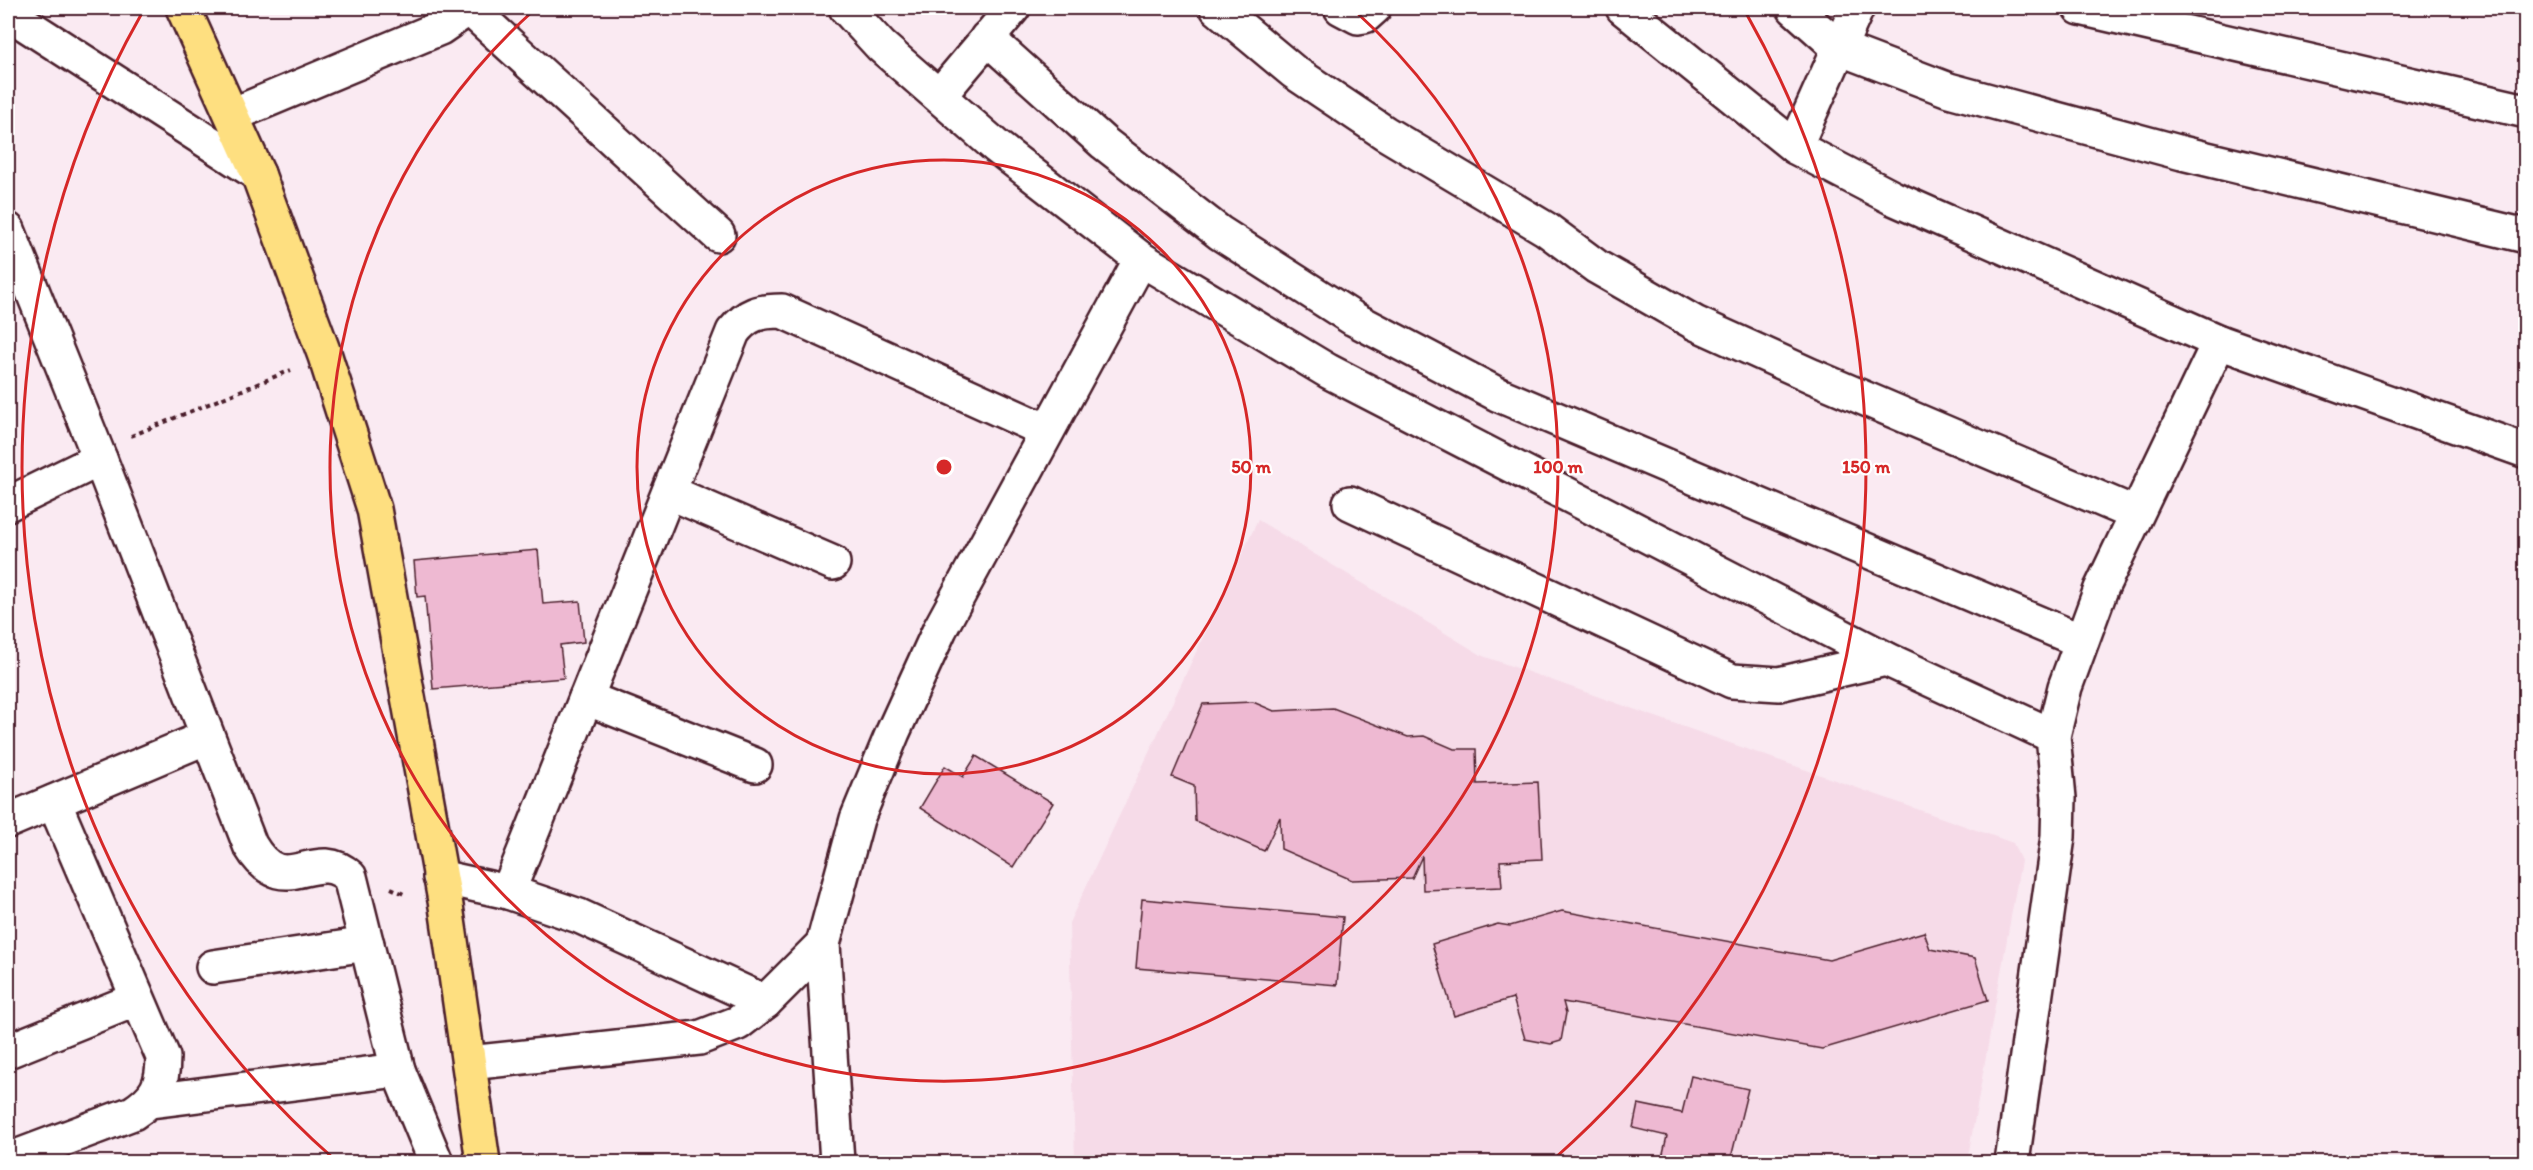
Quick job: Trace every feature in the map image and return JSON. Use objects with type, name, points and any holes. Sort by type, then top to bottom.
[{"type":"main road","points":[[183,8],[258,174],[325,356],[374,509],[440,878],[483,1162]]},
{"type":"street","points":[[232,115],[440,28],[469,8],[718,235]]},
{"type":"street","points":[[846,8],[881,46],[997,147],[1141,259],[1328,371],[1886,659],[2053,736]]},
{"type":"street","points":[[1217,8],[1294,72],[1385,133],[1546,229],[1597,267],[1695,323],[1812,376],[2136,514]]},
{"type":"street","points":[[1341,8],[1358,17],[1365,16],[1374,8]]},
{"type":"street","points":[[1623,8],[1796,147],[1893,198],[2219,342],[2526,451]]},
{"type":"street","points":[[1794,8],[1839,48],[1949,90],[2059,121],[2526,236]]},
{"type":"street","points":[[1796,147],[1857,8]]},
{"type":"street","points":[[2080,8],[2526,111]]},
{"type":"street","points":[[8,13],[258,174]]},
{"type":"street","points":[[939,96],[1000,18],[1104,143],[1220,233],[1354,319],[1497,394],[2081,641]]},
{"type":"street","points":[[8,230],[250,845],[259,860],[272,871],[286,873],[325,866],[341,869],[350,877],[398,1070],[436,1162]]},
{"type":"street","points":[[837,1162],[823,944],[857,819],[892,732],[940,629],[1141,259]]},
{"type":"street","points":[[507,892],[733,332],[744,318],[761,311],[782,311],[1047,431]]},
{"type":"street","points":[[2012,1162],[2058,837],[2059,798],[2053,736],[2065,687],[2101,589],[2219,342]]},
{"type":"street","points":[[8,504],[100,459]]},
{"type":"street","points":[[669,492],[833,562]]},
{"type":"street","points":[[1350,502],[1732,681],[1779,684],[1886,659]]},
{"type":"street","points":[[586,698],[755,765]]},
{"type":"street","points":[[8,820],[207,737]]},
{"type":"street","points":[[8,1160],[133,1113],[151,1101],[160,1090],[163,1058],[54,802]]},
{"type":"street","points":[[440,878],[507,892],[579,916],[765,1002]]},
{"type":"street","points":[[213,967],[367,944]]},
{"type":"street","points":[[469,1063],[699,1038],[738,1023],[765,1002],[823,944]]},
{"type":"street","points":[[8,1051],[138,999]]},
{"type":"street","points":[[151,1101],[398,1070]]},
{"type":"path","points":[[127,438],[287,372]]},
{"type":"path","points":[[387,886],[408,896]]},
{"type":"shaded area","points":[[1258,520],[1483,656],[2013,843],[2021,861],[1967,1162],[1075,1162],[1069,923]]},
{"type":"building","points":[[538,550],[543,604],[580,601],[584,642],[560,645],[564,678],[433,689],[425,596],[417,597],[414,561]]},
{"type":"building","points":[[1253,702],[1274,711],[1333,708],[1408,737],[1424,736],[1454,749],[1476,749],[1477,784],[1538,782],[1542,859],[1500,861],[1502,887],[1423,890],[1422,856],[1412,878],[1352,880],[1281,849],[1280,817],[1264,851],[1195,821],[1194,786],[1172,777],[1203,704]]},
{"type":"building","points":[[976,756],[1053,803],[1013,867],[920,808],[945,766],[963,777]]},
{"type":"building","points":[[1142,899],[1343,917],[1337,985],[1136,968]]},
{"type":"building","points":[[1562,911],[1829,960],[1924,932],[1930,949],[1975,958],[1988,1000],[1822,1049],[1563,1002],[1566,1013],[1561,1041],[1551,1044],[1525,1039],[1513,998],[1454,1016],[1432,944],[1498,924],[1510,926]]},
{"type":"building","points":[[1691,1076],[1748,1089],[1730,1162],[1661,1162],[1667,1136],[1633,1128],[1638,1104],[1682,1113]]}]
